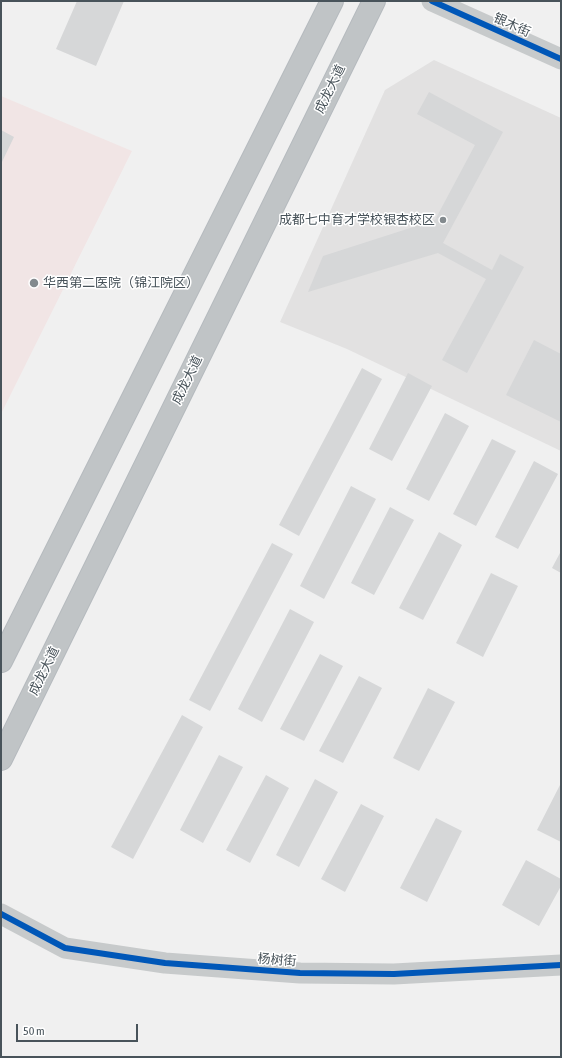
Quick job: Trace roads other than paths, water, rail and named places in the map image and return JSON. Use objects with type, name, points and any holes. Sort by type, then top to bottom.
[{"type":"highway","points":[[1,660],[332,1]]},
{"type":"highway","name":"成龙大道","points":[[1,759],[374,1]]},
{"type":"street","name":"银木街","points":[[432,1],[561,59]]},
{"type":"street","name":"杨树街","points":[[1,914],[65,948],[165,963],[300,973],[394,974],[561,965]]},
{"type":"place","name":"成都七中育才学校银杏校区","points":[[443,220]]},
{"type":"place","name":"华西第二医院（锦江院区）","points":[[34,283]]}]
